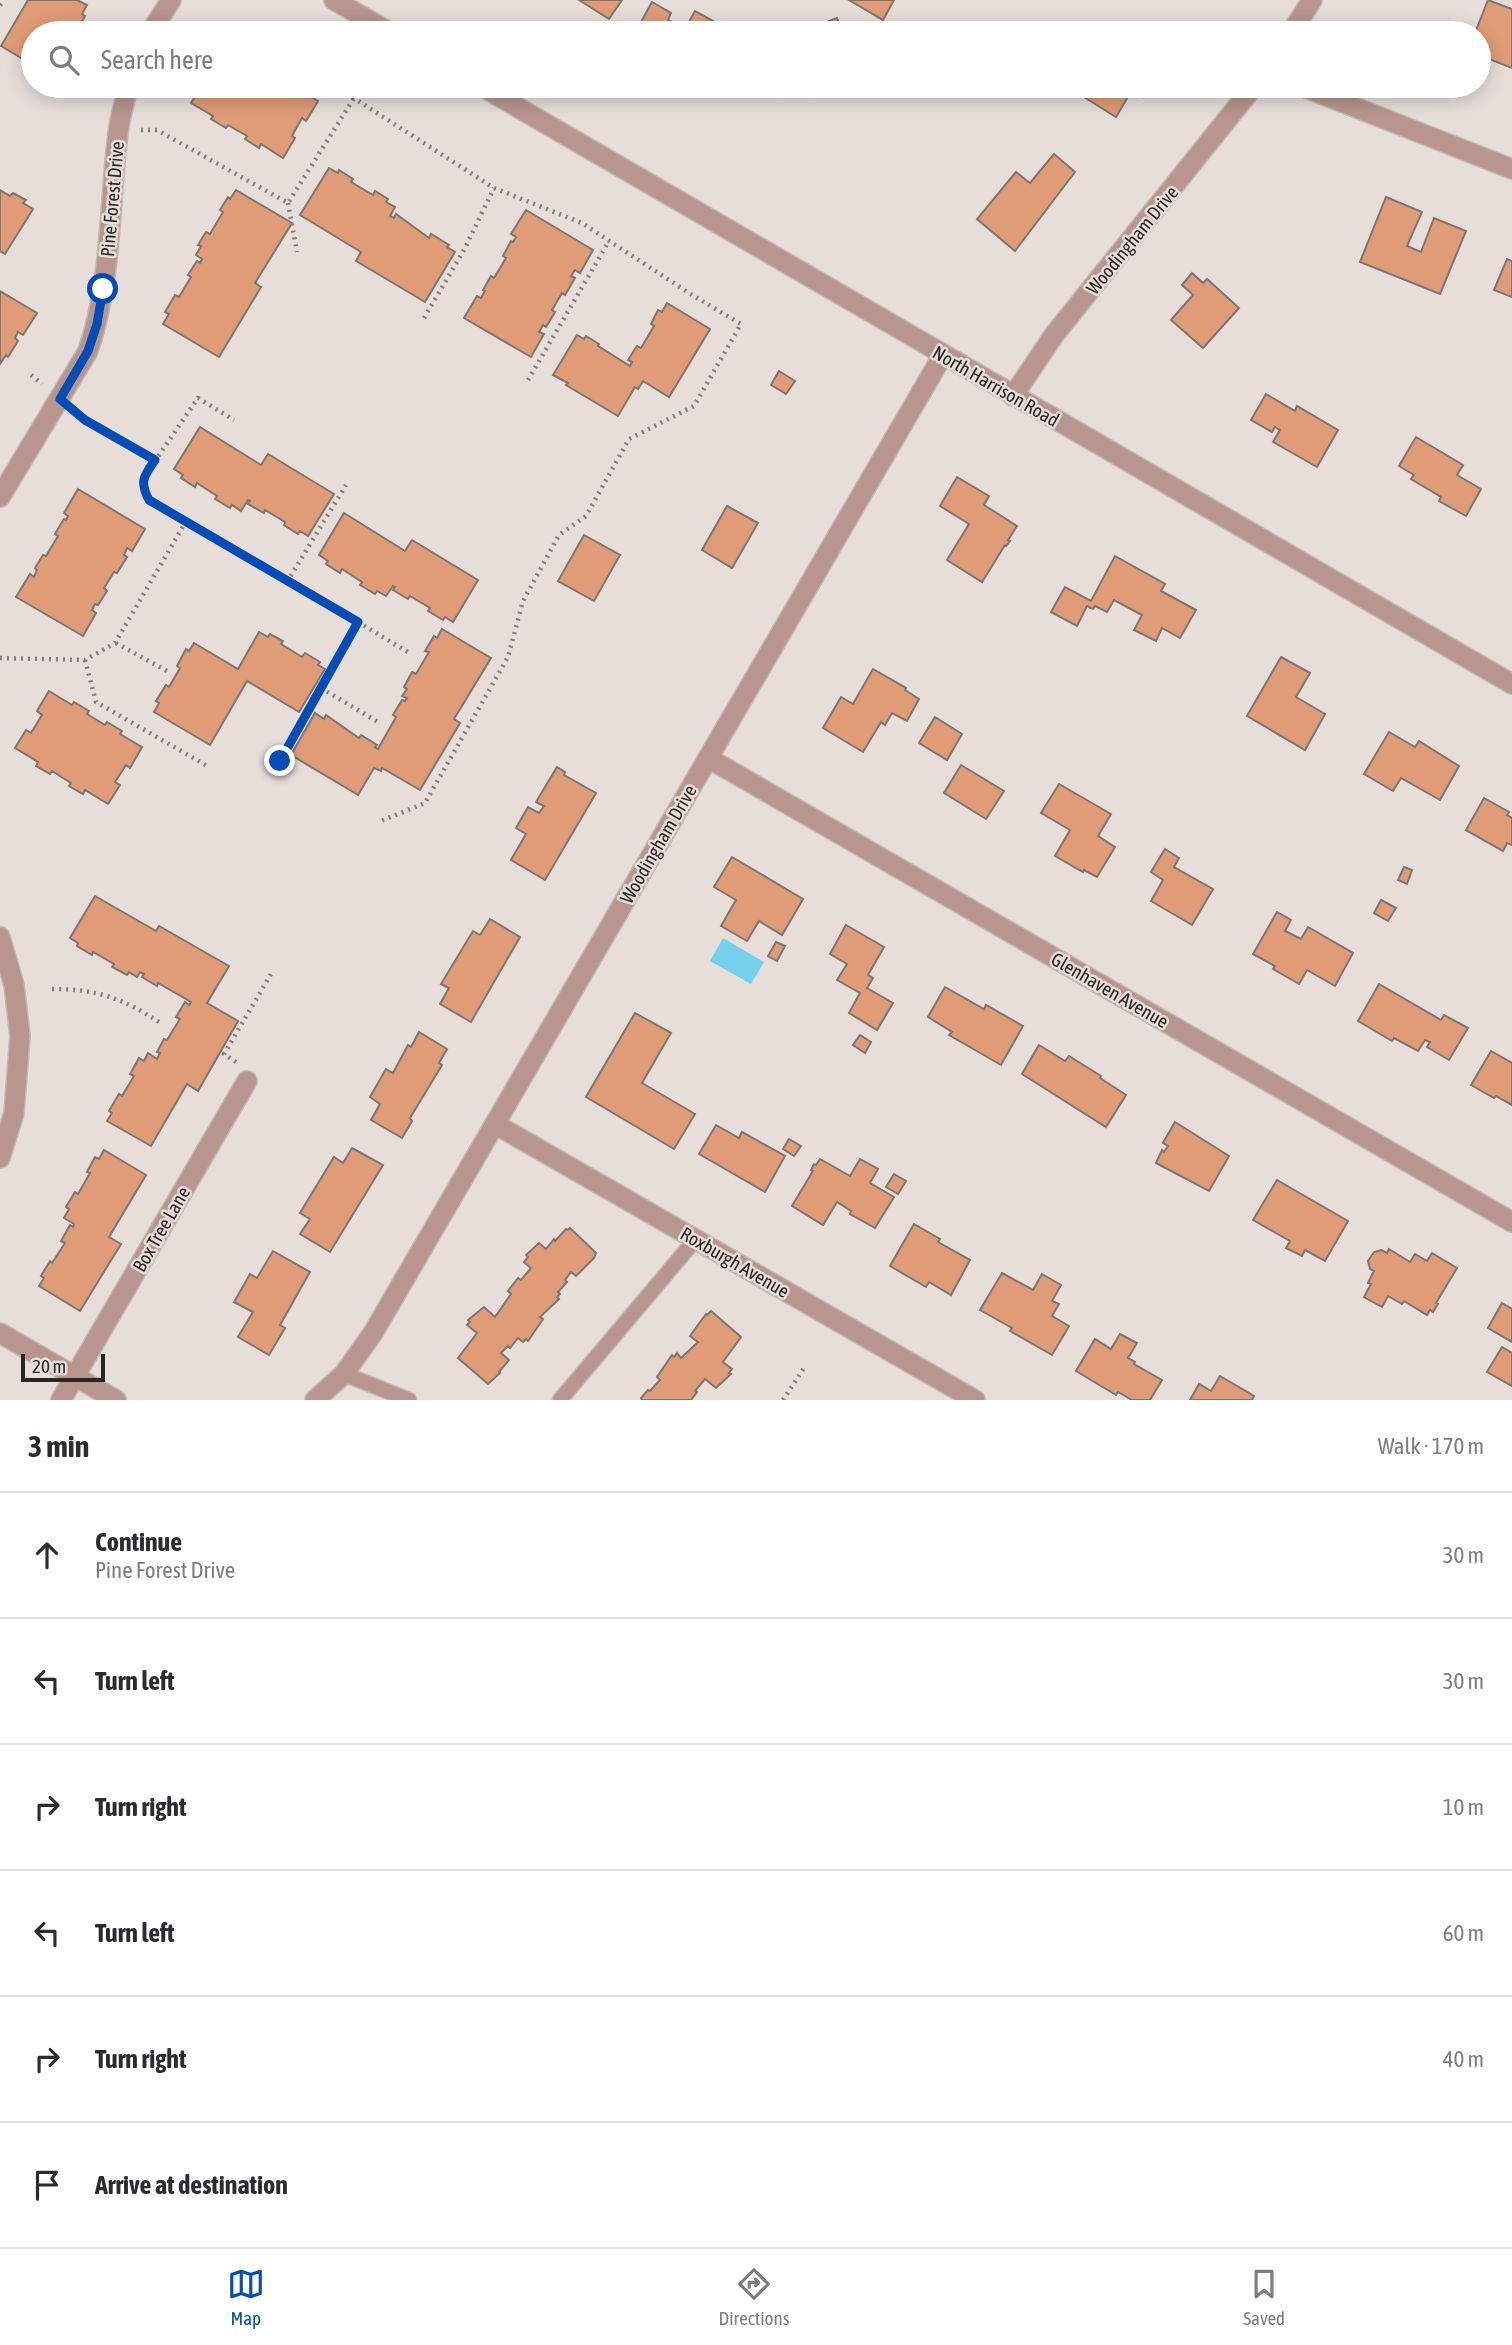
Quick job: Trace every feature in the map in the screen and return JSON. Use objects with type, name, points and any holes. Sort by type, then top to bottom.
[{"type":"street","points":[[158,21],[171,0]]},
{"type":"street","points":[[334,0],[370,21]]},
{"type":"street","points":[[1299,21],[1312,0]]},
{"type":"street","name":"Pine Forest Drive","points":[[0,496],[88,351],[97,324],[103,289],[118,131],[125,98]]},
{"type":"street","name":"North Harrison Road","points":[[502,98],[1512,684]]},
{"type":"street","name":"Woodingham Drive","points":[[1013,396],[1054,335],[1244,98]]},
{"type":"street","points":[[1332,98],[1512,169]]},
{"type":"street","name":"Woodingham Drive","points":[[315,1400],[344,1374],[373,1333],[943,355]]},
{"type":"street","name":"Glenhaven Avenue","points":[[708,758],[1512,1222]]},
{"type":"street","points":[[0,937],[14,985],[20,1036],[14,1113],[0,1158]]},
{"type":"street","name":"Box Tree Lane","points":[[61,1400],[247,1081]]},
{"type":"street","name":"Roxburgh Avenue","points":[[495,1124],[952,1394],[975,1400]]},
{"type":"street","points":[[0,1333],[116,1400]]},
{"type":"lane","points":[[560,1400],[695,1240]]},
{"type":"lane","points":[[344,1374],[409,1400]]},
{"type":"path","points":[[0,5],[5,0]]},
{"type":"path","points":[[297,252],[288,203],[355,98],[494,188],[582,223],[741,324],[694,406],[629,439],[586,516],[559,536],[523,601],[508,657],[425,803],[381,821]]},
{"type":"path","points":[[118,131],[157,130],[288,203]]},
{"type":"path","points":[[424,318],[464,250],[494,188]]},
{"type":"path","points":[[528,380],[609,241]]},
{"type":"path","points":[[31,375],[85,420],[155,460]]},
{"type":"path","points":[[234,420],[198,398],[144,477],[143,489],[149,500],[411,654]]},
{"type":"path","points":[[287,582],[346,485]]},
{"type":"path","points":[[0,658],[85,660],[115,643],[185,523]]},
{"type":"path","points":[[280,761],[358,622]]},
{"type":"path","points":[[115,643],[167,671]]},
{"type":"path","points":[[85,660],[96,702],[209,767]]},
{"type":"path","points":[[321,688],[378,722]]},
{"type":"path","points":[[238,1064],[223,1054],[271,974]]},
{"type":"path","points":[[52,989],[79,989],[103,994],[132,1005],[162,1024]]},
{"type":"path","points":[[783,1400],[806,1365]]},
{"type":"water","points":[[723,938],[764,962],[751,984],[710,961]]},
{"type":"building","points":[[28,0],[77,0],[87,5],[82,14],[85,16],[82,21],[21,21],[21,58],[1,46]]},
{"type":"building","points":[[579,0],[622,0],[609,19]]},
{"type":"building","points":[[849,0],[894,0],[883,20]]},
{"type":"building","points":[[1488,0],[1512,9],[1512,68],[1491,60],[1491,21],[1480,21]]},
{"type":"building","points":[[652,2],[671,13],[670,21],[642,21]]},
{"type":"building","points":[[695,11],[713,21],[689,21]]},
{"type":"building","points":[[194,98],[313,98],[318,101],[306,121],[302,118],[292,136],[295,138],[283,158],[261,144],[259,148],[245,139],[247,136],[228,125],[226,128],[211,119],[213,116],[191,103]]},
{"type":"building","points":[[1086,98],[1127,98],[1116,117]]},
{"type":"building","points":[[1054,154],[1075,172],[1015,251],[977,219],[1016,172],[1030,183]]},
{"type":"building","points":[[329,168],[338,173],[339,170],[353,179],[351,182],[373,195],[375,191],[388,199],[386,202],[395,207],[390,216],[394,218],[396,214],[429,238],[431,234],[449,245],[447,247],[455,252],[425,302],[356,261],[361,252],[300,215]]},
{"type":"building","points":[[0,190],[26,200],[23,203],[33,209],[5,254],[0,251]]},
{"type":"building","points":[[236,190],[292,223],[255,283],[261,287],[219,357],[163,324],[169,314],[165,312],[175,295],[179,297],[191,277],[188,275],[197,261],[200,263],[202,259],[196,255],[201,246],[198,245],[206,232],[210,234],[223,212],[220,210]]},
{"type":"building","points":[[1386,197],[1422,212],[1407,246],[1421,252],[1434,218],[1466,231],[1440,294],[1360,262]]},
{"type":"building","points":[[526,210],[593,250],[580,273],[575,270],[571,276],[575,278],[565,295],[562,293],[546,327],[543,325],[539,332],[544,334],[531,357],[464,318],[477,296],[481,298],[491,276],[494,278],[506,258],[503,256],[516,237],[511,234]]},
{"type":"building","points":[[1507,259],[1512,261],[1512,297],[1494,290]]},
{"type":"building","points":[[1192,273],[1203,283],[1207,279],[1239,308],[1203,348],[1171,320],[1193,295],[1182,285]]},
{"type":"building","points":[[0,291],[37,313],[23,335],[18,332],[15,338],[18,341],[0,364]]},
{"type":"building","points":[[667,303],[710,329],[669,397],[643,381],[638,389],[635,387],[618,416],[553,375],[577,335],[584,339],[586,336],[630,366],[632,362],[628,360],[637,346],[641,348],[654,326],[651,324],[658,310],[662,312]]},
{"type":"building","points":[[779,371],[795,381],[786,394],[771,385]]},
{"type":"building","points":[[1266,394],[1295,411],[1297,406],[1338,430],[1317,467],[1273,442],[1280,430],[1275,427],[1272,432],[1251,420]]},
{"type":"building","points":[[200,427],[261,465],[268,454],[334,494],[308,536],[300,531],[298,534],[265,510],[264,513],[248,504],[248,500],[241,511],[232,505],[230,508],[197,483],[195,487],[181,478],[183,475],[174,469]]},
{"type":"building","points":[[1416,437],[1463,465],[1457,475],[1481,489],[1466,516],[1439,501],[1441,497],[1411,479],[1414,475],[1399,466]]},
{"type":"building","points":[[957,477],[989,496],[984,505],[1017,526],[982,582],[947,560],[969,524],[940,506]]},
{"type":"building","points":[[78,489],[145,529],[132,551],[127,548],[124,555],[127,557],[104,588],[107,591],[98,605],[95,604],[92,610],[96,613],[83,636],[16,597],[30,574],[34,577],[37,570],[35,568],[58,536],[55,534],[64,519],[66,520],[68,516],[64,513]]},
{"type":"building","points":[[727,506],[758,523],[732,568],[702,550]]},
{"type":"building","points":[[344,513],[405,551],[412,540],[478,580],[453,622],[445,617],[443,620],[410,596],[408,599],[393,590],[393,586],[386,596],[377,591],[375,594],[342,569],[340,573],[326,564],[328,561],[319,555]]},
{"type":"building","points":[[584,535],[620,555],[594,601],[558,581]]},
{"type":"building","points":[[1115,556],[1165,584],[1161,591],[1196,610],[1180,638],[1162,628],[1156,641],[1134,630],[1142,615],[1114,600],[1107,612],[1095,606],[1093,609],[1087,606],[1077,626],[1051,612],[1065,587],[1091,601]]},
{"type":"building","points":[[442,629],[491,658],[454,719],[460,723],[420,790],[382,768],[381,771],[374,768],[358,795],[291,755],[315,713],[324,719],[326,715],[359,738],[361,735],[377,745],[375,747],[378,749],[396,717],[393,715],[402,700],[407,698],[402,696],[412,672],[416,674],[429,652],[425,651]]},
{"type":"building","points":[[259,632],[283,641],[281,644],[302,657],[305,653],[320,662],[318,665],[325,669],[299,712],[247,681],[210,745],[154,712],[159,703],[156,701],[166,685],[169,687],[180,668],[177,666],[186,649],[189,651],[194,643],[238,669]]},
{"type":"building","points":[[1281,657],[1310,673],[1296,697],[1325,714],[1305,750],[1247,716]]},
{"type":"building","points":[[873,669],[906,688],[905,690],[919,699],[907,721],[892,713],[885,725],[881,722],[863,752],[823,728],[841,697],[853,704]]},
{"type":"building","points":[[49,691],[72,705],[74,702],[89,711],[87,714],[122,731],[120,734],[142,747],[130,768],[126,765],[115,782],[120,785],[108,804],[85,790],[83,794],[69,786],[71,783],[52,771],[50,774],[36,766],[38,762],[15,748],[26,730],[31,733],[42,715],[37,711]]},
{"type":"building","points":[[935,717],[962,734],[947,760],[919,743]]},
{"type":"building","points":[[1389,732],[1415,747],[1419,741],[1459,766],[1440,800],[1401,778],[1393,791],[1364,774]]},
{"type":"building","points":[[961,765],[1004,791],[986,819],[944,793]]},
{"type":"building","points":[[557,767],[565,772],[564,775],[596,793],[545,880],[511,860],[526,834],[516,828],[528,807],[539,813],[544,806],[536,802]]},
{"type":"building","points":[[1059,784],[1111,814],[1098,836],[1115,847],[1097,877],[1055,856],[1070,830],[1041,813]]},
{"type":"building","points":[[1484,798],[1509,812],[1507,815],[1512,818],[1512,845],[1507,843],[1503,851],[1466,830]]},
{"type":"building","points":[[1165,849],[1179,858],[1174,867],[1213,889],[1192,925],[1151,901],[1163,880],[1151,872]]},
{"type":"building","points":[[732,857],[803,899],[782,935],[759,921],[747,941],[721,926],[736,900],[714,887]]},
{"type":"building","points":[[1404,867],[1412,870],[1407,884],[1398,880]]},
{"type":"building","points":[[95,896],[156,931],[159,926],[229,966],[207,1003],[238,1021],[198,1091],[187,1084],[151,1146],[107,1121],[112,1113],[109,1111],[134,1076],[130,1074],[139,1058],[144,1061],[148,1053],[157,1059],[160,1053],[157,1052],[164,1039],[167,1040],[180,1019],[176,1017],[185,1002],[189,1005],[191,1002],[158,983],[157,986],[142,977],[144,974],[140,972],[137,977],[129,972],[127,975],[112,967],[114,964],[77,946],[78,943],[70,938]]},
{"type":"building","points":[[1381,900],[1396,908],[1388,921],[1374,913]]},
{"type":"building","points":[[1277,912],[1291,920],[1285,931],[1301,939],[1308,927],[1353,953],[1335,986],[1307,970],[1299,984],[1253,954]]},
{"type":"building","points":[[490,919],[520,937],[471,1022],[440,1004],[449,988],[441,984],[473,931],[480,935]]},
{"type":"building","points":[[846,925],[884,947],[868,975],[873,978],[867,988],[893,1003],[877,1030],[849,1013],[860,993],[837,980],[847,964],[830,954]]},
{"type":"building","points":[[776,942],[785,946],[777,961],[768,956]]},
{"type":"building","points":[[1379,984],[1441,1020],[1444,1015],[1468,1028],[1449,1060],[1427,1047],[1430,1042],[1425,1040],[1418,1051],[1394,1038],[1392,1041],[1358,1021]]},
{"type":"building","points":[[945,987],[984,1009],[986,1005],[1023,1026],[1001,1065],[949,1035],[952,1032],[928,1017]]},
{"type":"building","points":[[635,1013],[671,1033],[642,1083],[695,1114],[674,1149],[586,1097]]},
{"type":"building","points":[[419,1032],[447,1049],[439,1063],[442,1065],[410,1118],[412,1121],[402,1138],[371,1120],[380,1104],[370,1097],[386,1069],[393,1073],[408,1045],[411,1047]]},
{"type":"building","points":[[860,1035],[871,1042],[865,1053],[853,1045]]},
{"type":"building","points":[[1039,1045],[1065,1061],[1069,1056],[1126,1095],[1106,1127],[1022,1074]]},
{"type":"building","points":[[1491,1051],[1512,1063],[1512,1105],[1471,1085]]},
{"type":"building","points":[[1175,1122],[1229,1156],[1209,1191],[1156,1163],[1162,1150],[1164,1152],[1168,1146],[1163,1143]]},
{"type":"building","points":[[716,1125],[739,1138],[742,1132],[785,1156],[765,1192],[699,1154]]},
{"type":"building","points":[[789,1139],[801,1146],[794,1156],[783,1149]]},
{"type":"building","points":[[352,1148],[383,1165],[330,1252],[300,1234],[310,1219],[300,1213],[334,1157],[343,1163]]},
{"type":"building","points":[[104,1150],[146,1175],[109,1237],[121,1244],[80,1311],[39,1286],[44,1278],[41,1276],[50,1261],[52,1263],[65,1243],[61,1241],[70,1225],[73,1227],[74,1224],[64,1218],[69,1209],[66,1207],[75,1192],[78,1194],[90,1173],[87,1172],[95,1157],[99,1159]]},
{"type":"building","points":[[820,1159],[850,1176],[860,1159],[878,1169],[870,1183],[894,1197],[875,1228],[850,1214],[851,1211],[837,1202],[823,1225],[792,1206],[813,1171],[811,1170],[814,1164]]},
{"type":"building","points":[[894,1174],[906,1181],[898,1194],[886,1187]]},
{"type":"building","points":[[1277,1180],[1348,1221],[1325,1261],[1305,1250],[1302,1256],[1286,1248],[1290,1241],[1253,1220]]},
{"type":"building","points":[[914,1224],[940,1239],[938,1242],[970,1260],[951,1295],[929,1282],[926,1287],[890,1266]]},
{"type":"building","points":[[570,1228],[596,1253],[594,1258],[576,1276],[571,1272],[558,1292],[559,1299],[540,1317],[543,1319],[528,1341],[526,1339],[523,1342],[518,1338],[510,1348],[508,1346],[501,1353],[509,1360],[488,1384],[458,1358],[477,1333],[467,1325],[470,1322],[468,1320],[484,1307],[495,1317],[511,1294],[508,1291],[518,1278],[521,1280],[531,1268],[524,1262],[528,1257],[526,1255],[539,1243],[546,1249],[554,1239],[555,1241]]},
{"type":"building","points":[[1389,1249],[1410,1262],[1415,1254],[1427,1261],[1432,1253],[1457,1268],[1433,1312],[1430,1310],[1427,1315],[1404,1301],[1402,1304],[1388,1296],[1382,1307],[1364,1297],[1374,1271],[1370,1269],[1368,1261],[1374,1252],[1381,1250],[1387,1253]]},
{"type":"building","points":[[273,1251],[310,1272],[280,1325],[285,1328],[269,1355],[238,1337],[253,1312],[234,1302],[250,1274],[257,1278]]},
{"type":"building","points":[[1002,1273],[1033,1290],[1042,1274],[1061,1285],[1052,1301],[1059,1304],[1052,1316],[1069,1326],[1052,1355],[980,1310]]},
{"type":"building","points":[[1502,1303],[1512,1309],[1512,1342],[1488,1328]]},
{"type":"building","points":[[711,1311],[741,1337],[723,1362],[732,1369],[729,1373],[731,1374],[716,1388],[705,1379],[691,1400],[642,1400],[648,1390],[660,1380],[657,1377],[672,1355],[674,1357],[677,1353],[681,1358],[698,1342],[690,1336]]},
{"type":"building","points":[[1120,1334],[1137,1343],[1128,1358],[1162,1380],[1150,1400],[1132,1400],[1118,1392],[1116,1395],[1076,1371],[1095,1339],[1111,1349]]},
{"type":"building","points":[[1502,1347],[1512,1353],[1512,1386],[1487,1372]]},
{"type":"building","points":[[1220,1376],[1254,1396],[1252,1400],[1190,1400],[1199,1384],[1211,1391]]},
{"type":"route","points":[[103,289],[97,324],[88,351],[60,399],[85,420],[155,460],[144,477],[143,489],[149,500],[358,622],[280,761]]}]
